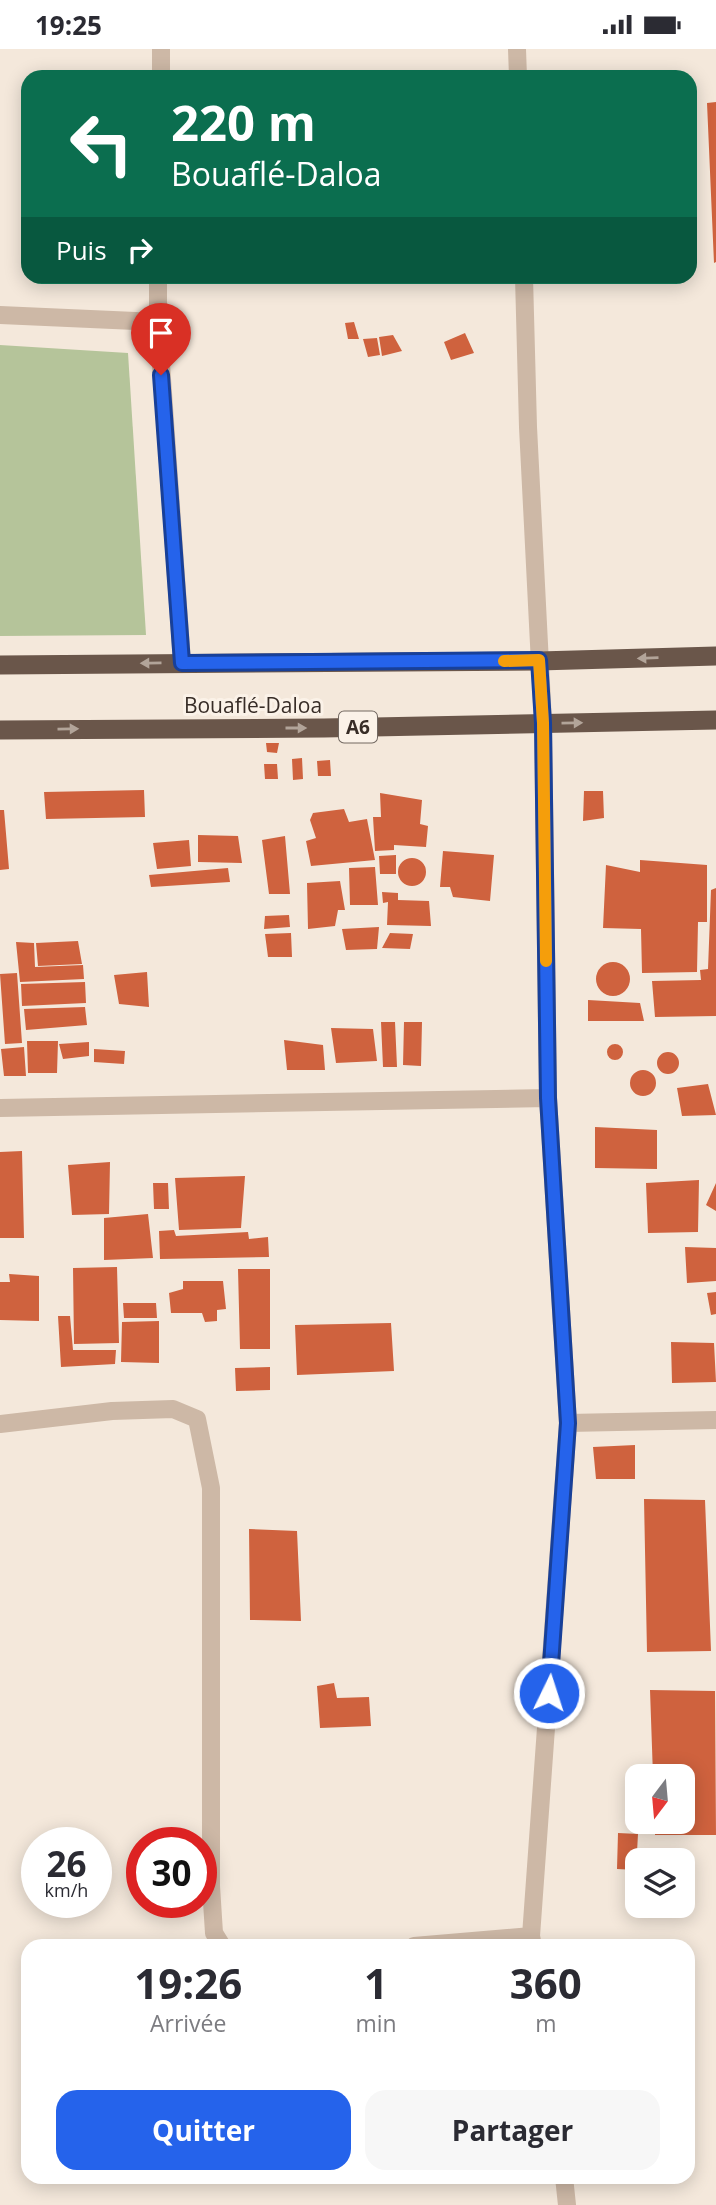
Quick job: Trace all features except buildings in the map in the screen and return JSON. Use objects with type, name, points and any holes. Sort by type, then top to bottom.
[{"type":"highway","name":"Bouaflé-Daloa","points":[[0,665],[716,656]]},
{"type":"highway","name":"Bouaflé-Daloa","points":[[0,730],[324,728],[716,720]]},
{"type":"street","points":[[161,49],[161,70]]},
{"type":"street","points":[[517,49],[518,70]]},
{"type":"street","points":[[158,284],[158,322],[182,663]]},
{"type":"street","points":[[524,284],[528,428],[543,723],[548,1098],[568,1423],[532,1939]]},
{"type":"street","points":[[0,315],[158,322]]},
{"type":"street","points":[[0,1108],[548,1098]]},
{"type":"street","points":[[0,1424],[113,1411],[173,1409],[197,1419],[211,1488],[211,1886],[214,1933],[218,1939]]},
{"type":"street","points":[[568,1423],[716,1420]]},
{"type":"street","points":[[565,2184],[567,2205]]},
{"type":"green space","points":[[0,345],[128,353],[146,635],[0,636]]},
{"type":"slow traffic","points":[[504,661],[539,660],[543,723],[546,961]]},
{"type":"route","points":[[161,375],[182,663],[539,660],[543,723],[548,1098],[568,1423],[549,1693]]}]
